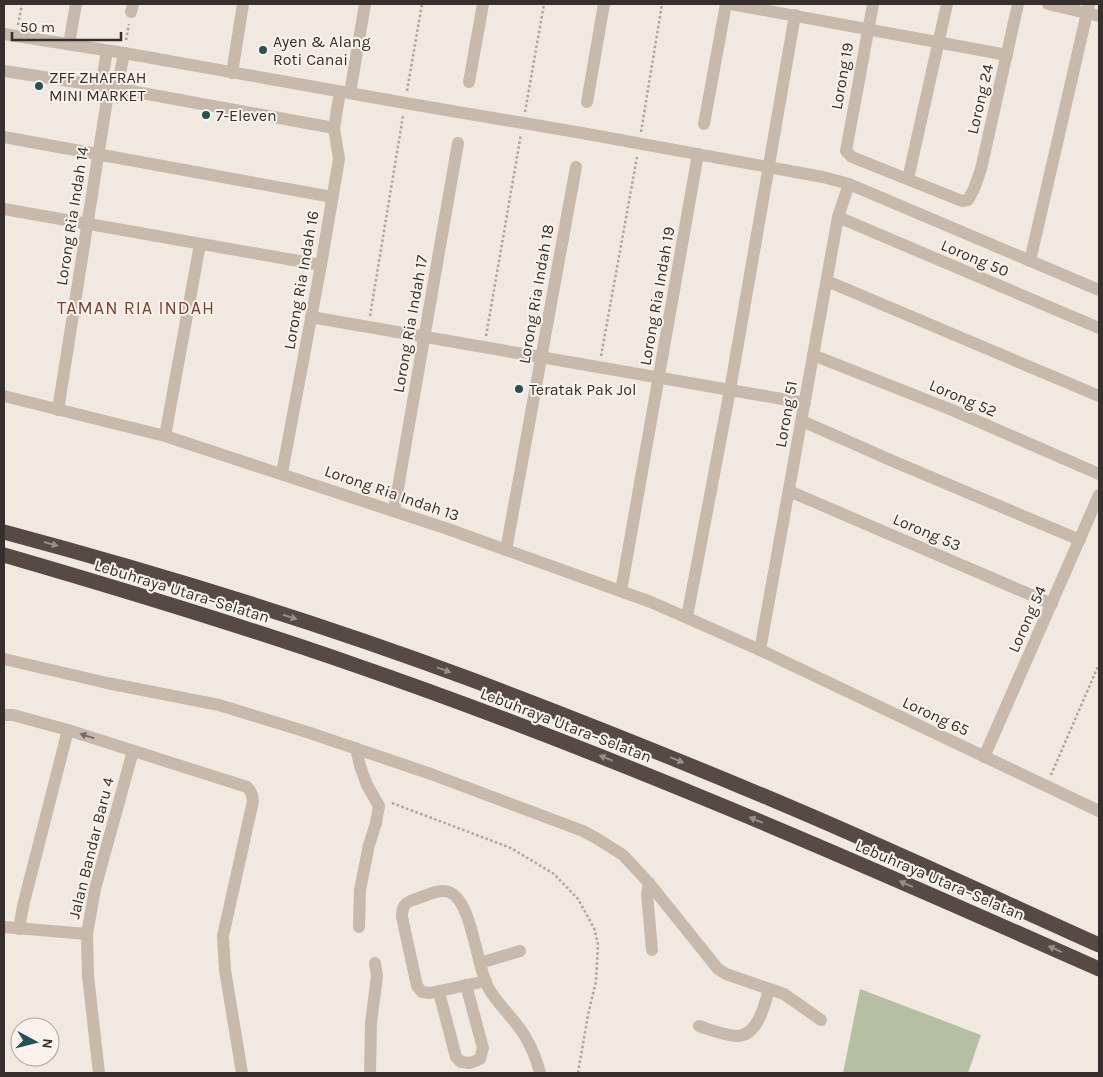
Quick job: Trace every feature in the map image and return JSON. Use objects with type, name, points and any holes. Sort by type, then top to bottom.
[{"type":"highway","name":"Lebuhraya Utara–Selatan","points":[[4,532],[112,561],[265,608],[470,679],[627,740],[773,800],[1099,944]]},
{"type":"highway","name":"Lebuhraya Utara–Selatan","points":[[4,555],[257,632],[461,703],[603,757],[744,815],[1099,969]]},
{"type":"street","points":[[69,44],[76,4]]},
{"type":"street","points":[[232,73],[243,4]]},
{"type":"street","name":"Lorong Ria Indah 16","points":[[282,473],[339,160],[334,128],[345,93],[365,4]]},
{"type":"street","points":[[469,82],[483,4]]},
{"type":"street","points":[[587,102],[604,4]]},
{"type":"street","points":[[704,124],[726,4]]},
{"type":"street","points":[[731,4],[1007,55]]},
{"type":"street","name":"Lorong 19","points":[[873,4],[867,28],[846,151],[848,155],[908,179]]},
{"type":"street","points":[[908,179],[947,4]]},
{"type":"street","name":"Lorong 24","points":[[908,179],[962,200],[968,200],[981,168],[1018,4]]},
{"type":"street","points":[[1030,262],[1092,11],[1048,4]]},
{"type":"street","points":[[687,616],[730,390],[795,15]]},
{"type":"street","points":[[9,35],[124,53],[768,166],[849,184],[1099,290]]},
{"type":"street","name":"Lorong Ria Indah 14","points":[[58,410],[109,87],[107,51]]},
{"type":"street","name":"Lorong Ria Indah 14","points":[[109,87],[124,53]]},
{"type":"street","points":[[4,71],[109,87],[334,128]]},
{"type":"street","points":[[4,137],[332,197]]},
{"type":"street","name":"Lorong Ria Indah 17","points":[[394,511],[458,143]]},
{"type":"street","name":"Lorong Ria Indah 19","points":[[621,590],[698,154]]},
{"type":"street","name":"Lorong Ria Indah 18","points":[[506,550],[576,167]]},
{"type":"street","name":"Lorong 51","points":[[760,650],[838,217],[849,184]]},
{"type":"street","points":[[4,209],[321,265]]},
{"type":"street","name":"Lorong 50","points":[[838,217],[1099,328]]},
{"type":"street","points":[[165,436],[200,244]]},
{"type":"street","points":[[827,281],[1099,396]]},
{"type":"street","points":[[311,317],[805,403]]},
{"type":"street","name":"Lorong 52","points":[[814,355],[952,410],[1099,474]]},
{"type":"street","name":"Lorong Ria Indah 13","points":[[4,396],[165,436],[282,473],[621,590],[687,616],[760,650]]},
{"type":"street","points":[[802,421],[1080,540]]},
{"type":"street","name":"Lorong 53","points":[[789,491],[1052,604]]},
{"type":"street","name":"Lorong 54","points":[[984,757],[1099,496]]},
{"type":"street","name":"Lorong 65","points":[[760,650],[1099,811]]},
{"type":"street","points":[[4,659],[107,683],[219,705],[356,748],[583,831],[623,855],[649,883],[718,969],[726,974],[770,988],[792,998],[821,1020]]},
{"type":"street","points":[[4,715],[13,715],[68,730],[247,787],[250,790],[253,800],[223,936],[225,970],[242,1073]]},
{"type":"street","points":[[19,928],[68,730]]},
{"type":"street","points":[[356,748],[367,785],[378,806],[376,823],[369,845],[360,890],[359,927]]},
{"type":"street","name":"Jalan Bandar Baru 4","points":[[99,1073],[88,976],[87,934],[96,889],[133,751]]},
{"type":"street","points":[[649,883],[647,894],[652,950]]},
{"type":"street","points":[[486,981],[430,994],[422,992],[417,986],[402,917],[402,908],[407,901],[442,891],[449,892],[456,897],[466,914],[480,963],[486,981],[488,988],[526,1037],[540,1073]]},
{"type":"street","points":[[4,927],[87,934]]},
{"type":"street","points":[[480,963],[520,951]]},
{"type":"street","points":[[370,1073],[371,1023],[377,976],[375,963]]},
{"type":"street","points":[[439,992],[456,1057],[461,1062],[470,1063],[480,1059],[483,1048],[466,985]]},
{"type":"street","points":[[699,1026],[740,1036],[750,1031],[760,1017],[770,988]]},
{"type":"path","points":[[9,35],[22,4]]},
{"type":"path","points":[[368,327],[422,4]]},
{"type":"path","points":[[484,347],[544,4]]},
{"type":"path","points":[[599,367],[662,4]]},
{"type":"path","points":[[124,53],[132,8]]},
{"type":"path","points":[[1046,786],[1099,664]]},
{"type":"path","points":[[374,797],[511,848],[554,874],[578,899],[594,928],[598,944],[596,981],[578,1073]]},
{"type":"green space","points":[[860,989],[981,1035],[968,1073],[843,1073]]},
{"type":"place","name":"Ayen & Alang Roti Canai","points":[[263,50]]},
{"type":"place","name":"ZFF ZHAFRAH MINI MARKET","points":[[39,86]]},
{"type":"place","name":"7-Eleven","points":[[206,115]]},
{"type":"place","name":"Teratak Pak Jol","points":[[519,389]]},
{"type":"district","name":"TAMAN RIA INDAH","points":[[136,308]]}]
